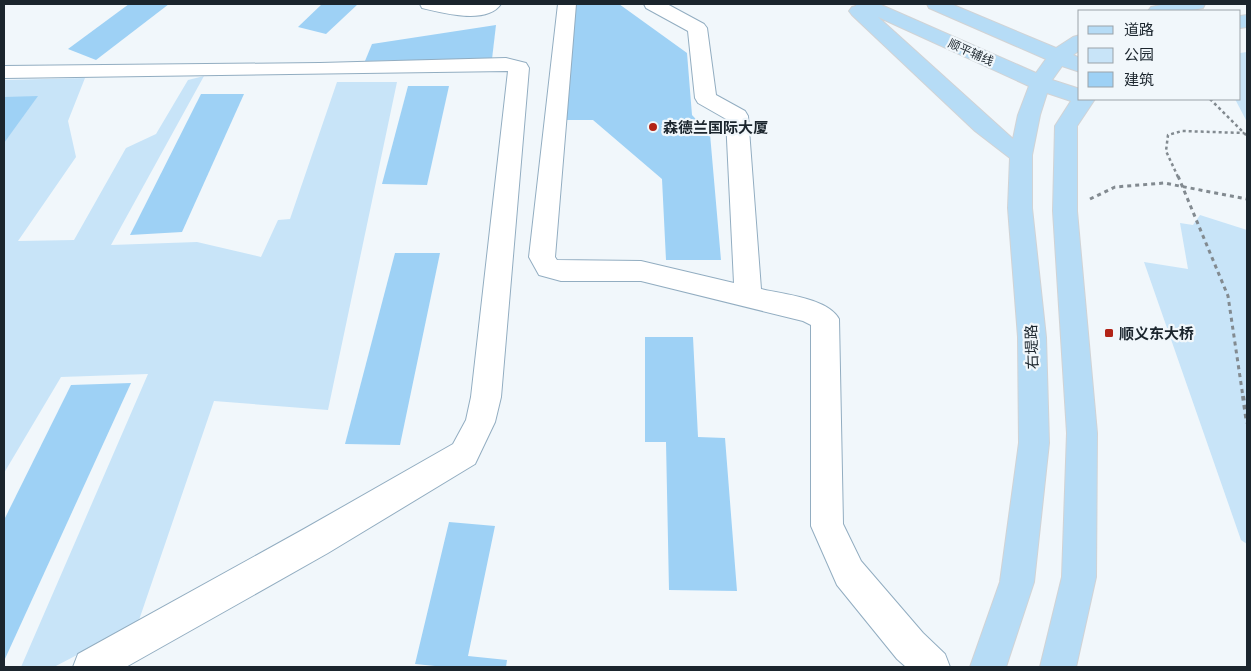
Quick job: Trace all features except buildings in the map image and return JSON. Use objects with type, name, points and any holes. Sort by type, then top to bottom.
[{"type":"main road","points":[[850,4],[895,42],[981,124],[1005,145],[1021,155]]},
{"type":"main road","name":"顺平辅线","points":[[864,4],[1040,82],[1078,96]]},
{"type":"main road","points":[[936,4],[1068,62]]},
{"type":"main road","points":[[1163,10],[1196,4]]},
{"type":"main road","name":"右堤路","points":[[988,667],[1017,582],[1034,443],[1031,328],[1020,208],[1021,155],[1029,115],[1040,82],[1068,62],[1078,44]]},
{"type":"main road","points":[[1058,667],[1079,577],[1082,443],[1065,210],[1066,126],[1083,100]]},
{"type":"street","points":[[429,4],[464,12],[484,8],[492,4]]},
{"type":"street","points":[[567,4],[542,257],[548,268],[561,271],[641,271],[809,312],[825,319],[827,526],[849,573],[910,646],[932,667]]},
{"type":"street","points":[[653,4],[697,28],[706,98],[737,116],[748,297]]},
{"type":"street","points":[[4,72],[320,69],[506,64],[519,68],[486,397],[480,422],[464,454],[316,541],[91,667]]},
{"type":"path","points":[[1211,100],[1246,135]]},
{"type":"path","points":[[1246,135],[1182,130],[1168,136],[1166,151],[1228,296],[1247,423]]},
{"type":"path","points":[[1065,210],[1115,187],[1164,183],[1247,199]]},
{"type":"green space","points":[[1247,52],[1247,122],[1236,100],[1241,100],[1241,53]]},
{"type":"green space","points":[[204,76],[111,245],[197,242],[261,257],[278,220],[290,219],[337,82],[397,82],[328,410],[214,401],[138,623],[54,667],[21,667],[148,374],[61,377],[4,473],[4,80],[85,78],[68,121],[76,157],[18,241],[74,240],[126,148],[156,134],[188,80]]},
{"type":"green space","points":[[1200,215],[1247,230],[1247,544],[1241,540],[1144,262],[1188,269],[1180,223],[1193,225]]},
{"type":"place","name":"森德兰国际大厦","points":[[653,127]]},
{"type":"place","name":"顺义东大桥","points":[[1109,333]]}]
